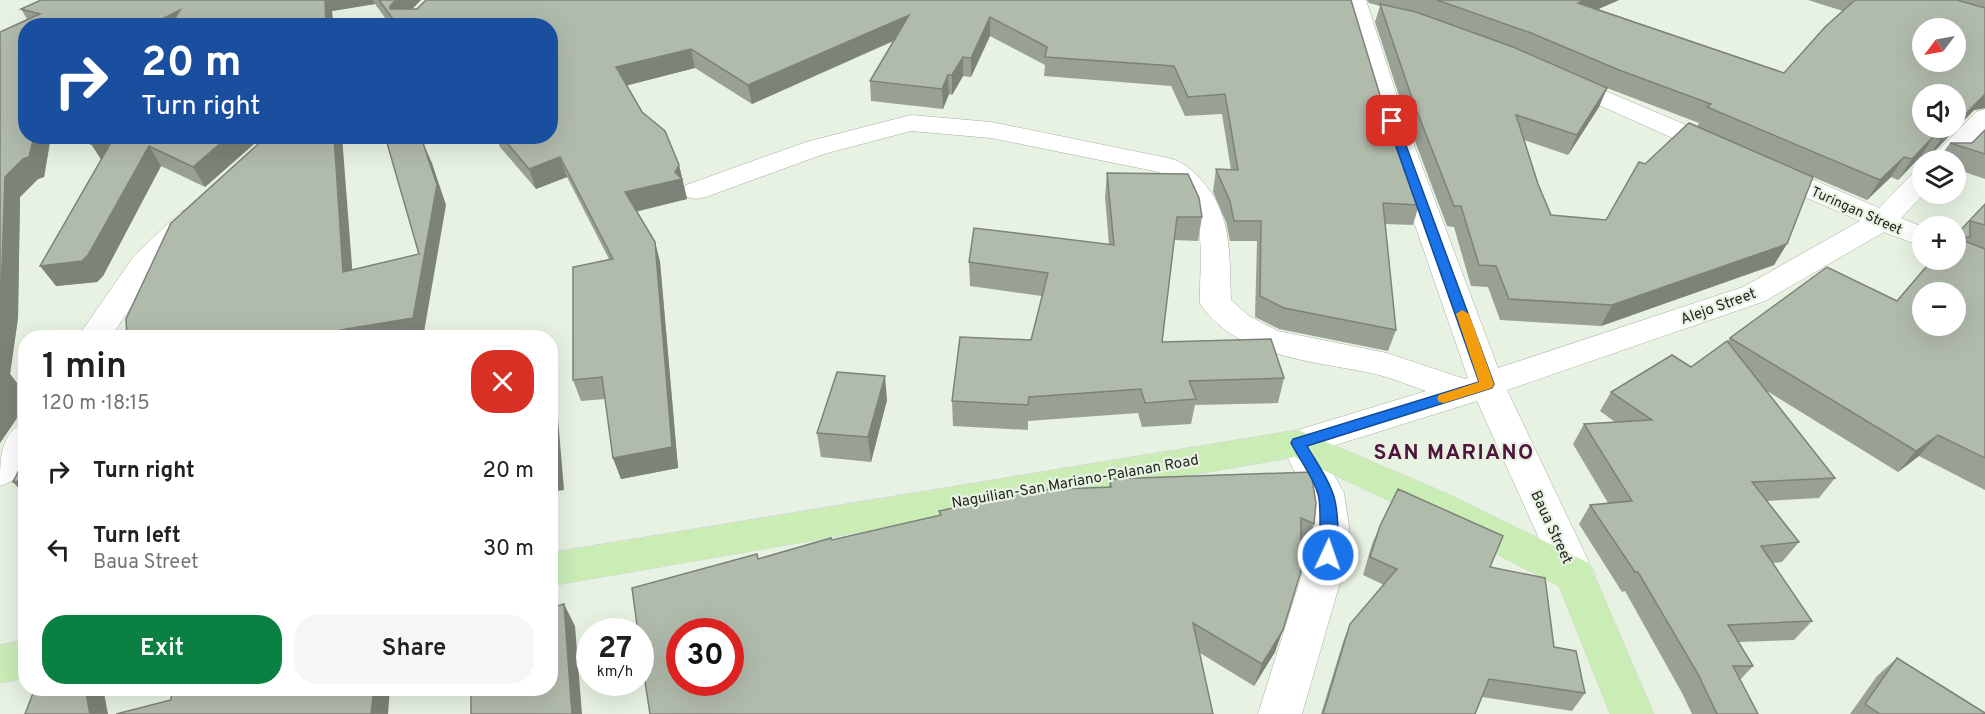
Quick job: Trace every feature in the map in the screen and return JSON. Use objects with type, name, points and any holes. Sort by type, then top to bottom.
[{"type":"main road","name":"Naguilian-San Mariano-Palanan Road","points":[[558,569],[1298,443]]},
{"type":"main road","points":[[1298,443],[1435,505],[1575,575]]},
{"type":"main road","name":"Baua Street","points":[[1575,575],[1632,714]]},
{"type":"main road","points":[[0,664],[18,661]]},
{"type":"street","points":[[1356,4],[1388,16]]},
{"type":"street","name":"Baua Street","points":[[1356,4],[1476,388],[1575,575]]},
{"type":"street","name":"Turingan Street","points":[[1536,68],[1912,233]]},
{"type":"street","points":[[1952,150],[1985,117]]},
{"type":"street","points":[[696,191],[815,148],[911,123],[991,130],[1168,166],[1186,177],[1206,202],[1214,236],[1213,271],[1216,303],[1238,324],[1269,340],[1388,365],[1476,388]]},
{"type":"street","name":"Alejo Street","points":[[1298,443],[1476,388],[1754,294],[1882,221],[1912,190]]},
{"type":"street","points":[[99,330],[145,263],[207,202]]},
{"type":"street","points":[[1280,714],[1328,555],[1330,526],[1326,493],[1298,443]]},
{"type":"street","points":[[0,472],[18,446]]},
{"type":"building","points":[[41,0],[325,0],[326,18],[175,18],[180,10],[164,18],[31,18],[40,14],[21,9]]},
{"type":"building","points":[[379,0],[396,0],[390,9],[417,9],[426,0],[1351,0],[1382,102],[1419,205],[1383,203],[1396,330],[1284,308],[1260,296],[1261,221],[1234,221],[1230,201],[1216,169],[1238,170],[1225,94],[1188,97],[1174,66],[1045,57],[1047,47],[990,17],[971,58],[963,57],[952,75],[948,75],[942,89],[870,81],[909,15],[748,85],[691,49],[616,67],[642,112],[665,131],[679,165],[675,172],[682,179],[625,192],[655,242],[672,447],[613,458],[602,377],[573,380],[573,267],[613,259],[560,157],[529,169],[508,144],[558,144],[558,18],[392,18]]},
{"type":"building","points":[[1437,0],[1584,0],[1578,3],[1784,73],[1825,27],[1855,0],[1957,0],[1985,8],[1985,94],[1966,114],[1966,84],[1912,84],[1912,138],[1932,138],[1921,150],[1912,150],[1912,159],[1904,157],[1880,180],[1707,107],[1711,104],[1619,70],[1531,33]]},
{"type":"building","points":[[1380,4],[1416,12],[1513,47],[1607,88],[1577,135],[1516,115],[1538,184],[1551,215],[1606,220],[1639,162],[1645,164],[1689,123],[1813,177],[1787,244],[1612,305],[1509,299],[1496,266],[1479,265],[1461,206],[1454,206],[1413,101]]},
{"type":"building","points":[[18,24],[18,144],[32,144],[29,157],[23,159],[5,177],[0,303],[0,32]]},
{"type":"building","points":[[1985,130],[1985,154],[1950,143],[1972,143]]},
{"type":"building","points":[[110,144],[220,144],[193,167],[149,146],[88,255],[82,261],[40,266]]},
{"type":"building","points":[[258,144],[335,144],[343,272],[419,254],[387,144],[423,144],[437,185],[413,318],[342,330],[127,330],[126,319],[171,223]]},
{"type":"building","points":[[1107,173],[1188,174],[1199,198],[1202,217],[1177,217],[1162,342],[1271,339],[1284,378],[1189,381],[1196,399],[1145,403],[1141,389],[1029,397],[1028,405],[952,401],[960,337],[1031,340],[1048,273],[969,262],[974,228],[1114,245]]},
{"type":"building","points":[[1985,204],[1985,225],[1970,221],[1970,237],[1966,238],[1966,224]]},
{"type":"building","points":[[1966,242],[1985,249],[1985,458],[1938,435],[1916,451],[1730,338],[1827,267],[1897,301],[1912,283],[1912,336],[1966,336],[1966,282],[1913,282],[1923,270],[1966,270]]},
{"type":"building","points":[[1727,341],[1835,478],[1752,482],[1799,542],[1761,546],[1812,621],[1728,625],[1753,666],[1733,666],[1758,714],[1717,714],[1698,674],[1638,572],[1635,572],[1590,505],[1632,501],[1584,424],[1652,420],[1611,392],[1672,355],[1691,367]]},
{"type":"building","points":[[837,372],[885,376],[868,437],[817,433]]},
{"type":"building","points":[[18,472],[18,481],[13,482]]},
{"type":"building","points":[[1311,472],[1316,503],[1314,524],[1301,518],[1301,571],[1283,630],[1262,664],[1193,623],[1213,714],[650,714],[647,696],[654,696],[654,618],[636,618],[632,588],[757,554],[758,559],[831,538],[832,540],[941,515],[939,511],[1037,490],[1111,487],[1110,479]]},
{"type":"building","points":[[1398,489],[1503,536],[1490,567],[1545,578],[1554,647],[1576,651],[1585,693],[1489,679],[1475,714],[1323,714],[1350,624],[1397,569],[1370,557],[1380,526]]},
{"type":"building","points":[[564,604],[572,714],[471,714],[471,696],[558,696],[558,606]]},
{"type":"building","points":[[1897,658],[1985,714],[1880,714],[1865,704]]},
{"type":"building","points":[[32,696],[87,696],[90,714],[25,714]]},
{"type":"building","points":[[171,696],[373,696],[371,714],[116,714],[171,700]]},
{"type":"slow traffic","points":[[1444,398],[1487,384],[1462,314]]},
{"type":"district","name":"SAN MARIANO","points":[[1454,452]]},
{"type":"route","points":[[1328,555],[1330,526],[1326,493],[1298,443],[1487,384],[1392,121]]}]
